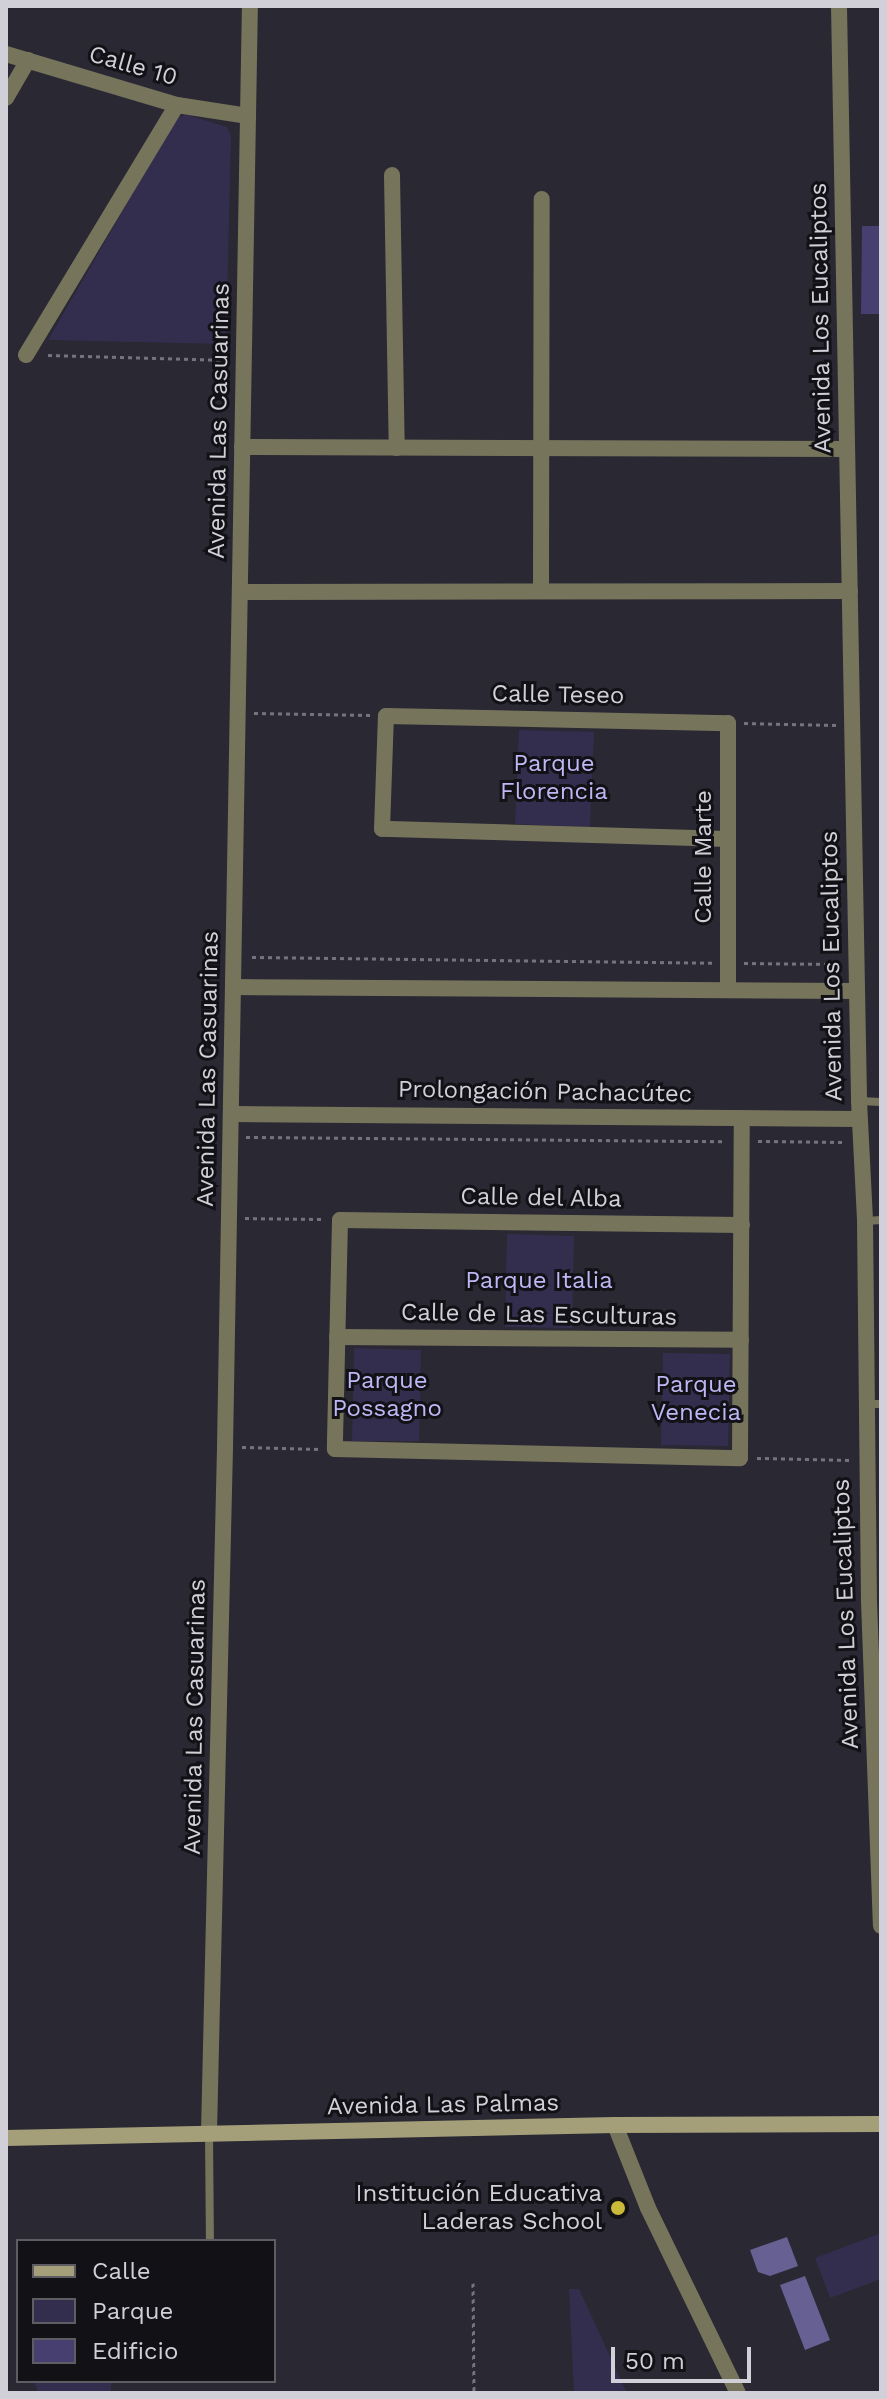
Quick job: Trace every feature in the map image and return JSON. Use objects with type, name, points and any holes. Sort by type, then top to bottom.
[{"type":"main road","name":"Avenida Las Palmas","points":[[6,2138],[615,2125],[881,2124]]},
{"type":"street","name":"Avenida Las Casuarinas","points":[[209,2132],[231,1136],[250,6]]},
{"type":"street","name":"Avenida Los Eucaliptos","points":[[839,6],[859,1119],[873,1221],[875,1404],[866,1460],[875,1600],[881,1926]]},
{"type":"street","name":"Calle 10","points":[[6,54],[177,105],[248,116]]},
{"type":"street","points":[[6,98],[28,60]]},
{"type":"street","points":[[26,355],[177,105]]},
{"type":"street","points":[[392,175],[397,448]]},
{"type":"street","points":[[541,591],[542,199]]},
{"type":"street","points":[[242,447],[847,449]]},
{"type":"street","points":[[240,592],[850,591]]},
{"type":"street","points":[[386,716],[382,829],[728,839]]},
{"type":"street","name":"Calle Teseo","points":[[386,716],[728,723]]},
{"type":"street","name":"Calle Marte","points":[[728,723],[728,990]]},
{"type":"street","points":[[233,987],[857,991]]},
{"type":"street","name":"Prolongación Pachacútec","points":[[231,1114],[859,1119]]},
{"type":"street","points":[[340,1220],[335,1449],[740,1458],[742,1118]]},
{"type":"street","name":"Calle del Alba","points":[[340,1220],[742,1225]]},
{"type":"street","name":"Calle de Las Esculturas","points":[[337,1337],[741,1340]]},
{"type":"street","points":[[615,2125],[659,2233],[738,2393]]},
{"type":"lane","points":[[859,1101],[881,1102]]},
{"type":"lane","points":[[209,2132],[210,2239]]},
{"type":"path","points":[[26,355],[244,360]]},
{"type":"path","points":[[238,713],[386,716]]},
{"type":"path","points":[[728,723],[852,725]]},
{"type":"path","points":[[234,957],[856,965]]},
{"type":"path","points":[[231,1136],[860,1142]]},
{"type":"path","points":[[229,1218],[340,1220]]},
{"type":"path","points":[[225,1447],[335,1449]]},
{"type":"path","points":[[740,1458],[866,1460]]},
{"type":"path","points":[[473,2283],[474,2393]]},
{"type":"green space","points":[[185,114],[227,127],[231,136],[226,344],[48,340],[176,119]]},
{"type":"green space","name":"Parque Florencia","points":[[519,730],[594,732],[590,827],[515,824]]},
{"type":"green space","name":"Parque Italia","points":[[507,1234],[574,1236],[572,1328],[505,1327]]},
{"type":"green space","name":"Parque Possagno","points":[[354,1348],[421,1350],[419,1441],[352,1441]]},
{"type":"green space","name":"Parque Venecia","points":[[663,1353],[730,1354],[728,1446],[661,1445]]},
{"type":"green space","points":[[881,2233],[881,2279],[830,2298],[815,2258]]},
{"type":"green space","points":[[569,2289],[579,2289],[627,2393],[574,2393]]},
{"type":"green space","points":[[35,2383],[111,2383],[111,2393],[38,2393]]},
{"type":"shaded area","points":[[787,2237],[798,2266],[770,2276],[758,2272],[750,2250]]},
{"type":"shaded area","points":[[805,2276],[830,2340],[805,2350],[780,2285]]},
{"type":"building","points":[[862,226],[881,226],[881,314],[861,314]]},
{"type":"place","name":"Institución Educativa Laderas School","points":[[618,2208]]}]
